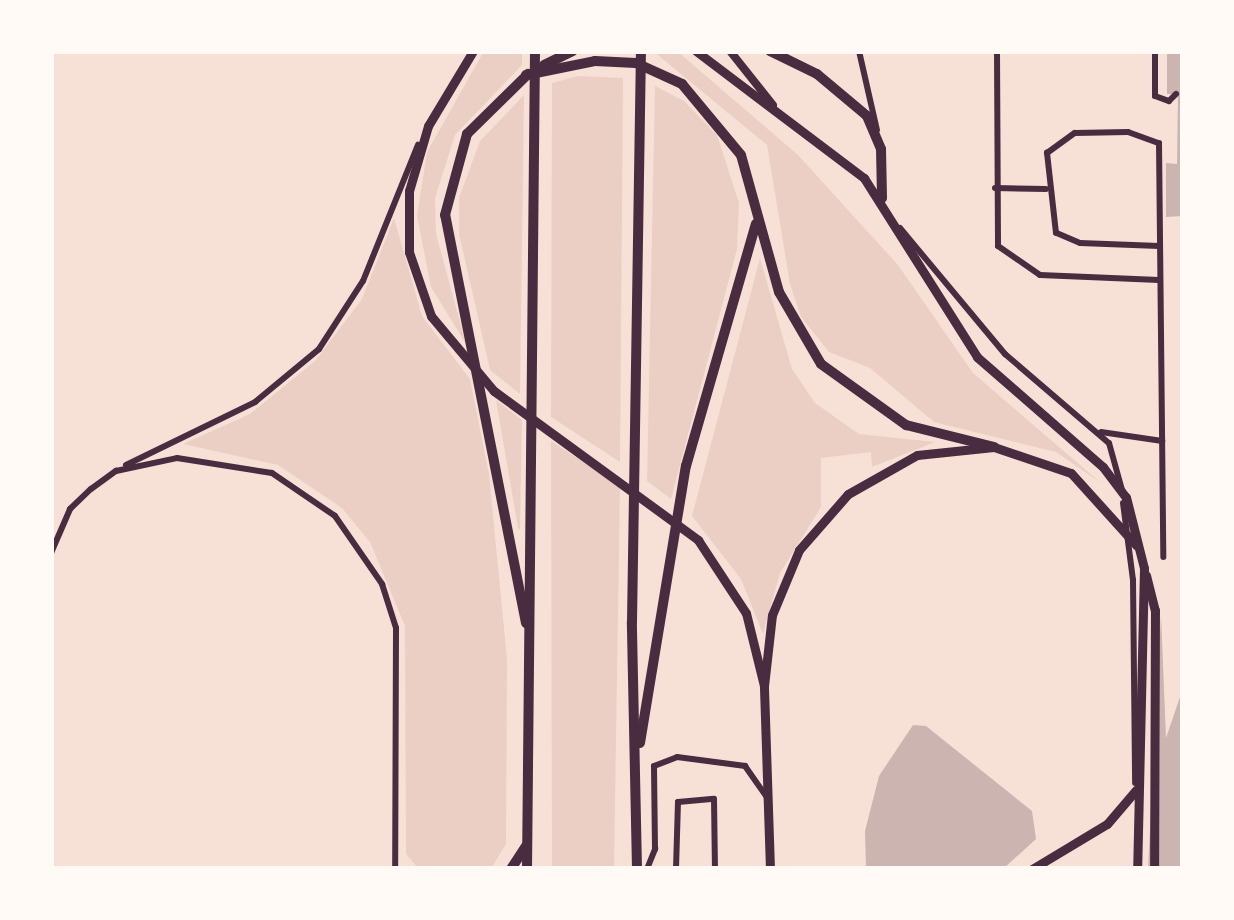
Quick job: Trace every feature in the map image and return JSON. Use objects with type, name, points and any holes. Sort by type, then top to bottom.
[{"type":"main road","points":[[473,51],[428,126],[406,220],[418,285],[471,370],[681,524],[728,578],[764,686]]},
{"type":"main road","points":[[527,869],[535,51]]},
{"type":"main road","points":[[530,644],[488,409],[446,232],[456,156],[482,114],[526,76],[573,51]]},
{"type":"main road","points":[[637,869],[641,51]]},
{"type":"main road","points":[[696,51],[881,197],[960,334],[1007,389],[1103,466],[1126,497],[1155,610],[1154,869]]},
{"type":"main road","points":[[770,51],[839,90],[878,134],[881,197]]},
{"type":"main road","points":[[526,76],[595,61],[657,70],[705,103],[741,155],[758,219],[800,335],[836,378],[884,414],[1071,473],[1102,499],[1144,562],[1136,869]]},
{"type":"main road","points":[[636,770],[686,466],[758,219]]},
{"type":"main road","points":[[770,869],[764,686],[784,577],[828,512],[869,478],[939,449],[994,447]]},
{"type":"main road","points":[[1032,869],[1107,824],[1138,786]]},
{"type":"main road","points":[[511,869],[528,843]]},
{"type":"street","points":[[730,51],[782,115]]},
{"type":"street","points":[[859,51],[878,134]]},
{"type":"street","points":[[997,51],[998,246],[1026,271],[1159,280]]},
{"type":"street","points":[[1155,51],[1155,96],[1169,101],[1176,94]]},
{"type":"street","points":[[51,553],[70,509],[116,472],[255,402],[319,349],[363,281],[428,126]]},
{"type":"street","points":[[1160,246],[1066,240],[1049,224],[1047,153],[1064,137],[1151,137],[1162,155],[1163,557]]},
{"type":"street","points":[[995,188],[1047,189]]},
{"type":"street","points":[[900,228],[1005,354],[1109,443],[1119,470],[1133,580],[1136,869]]},
{"type":"street","points":[[1090,426],[1162,441]]},
{"type":"street","points":[[116,472],[176,458],[237,461],[305,493],[362,549],[396,628],[394,869]]},
{"type":"street","points":[[647,869],[655,849],[654,766],[676,757],[745,766],[767,799]]},
{"type":"street","points":[[676,869],[678,802],[714,800],[715,869]]},
{"type":"shaded area","points":[[484,51],[522,51],[522,65],[455,135],[435,198],[436,234],[466,344],[431,287],[417,216],[427,152]]},
{"type":"shaded area","points":[[653,51],[677,51],[798,155],[898,265],[973,373],[1101,483],[1056,452],[934,422],[870,368],[829,352],[801,317],[790,284],[767,145]]},
{"type":"shaded area","points":[[578,76],[623,78],[620,462],[551,417],[552,83]]},
{"type":"shaded area","points":[[655,86],[684,101],[717,135],[739,203],[737,249],[671,499],[647,481]]},
{"type":"shaded area","points":[[524,95],[520,394],[490,370],[459,234],[459,198],[480,141]]},
{"type":"shaded area","points":[[394,218],[422,316],[470,379],[489,474],[507,659],[506,844],[491,869],[419,869],[406,854],[405,626],[370,542],[342,508],[278,465],[183,444],[250,414],[315,361],[362,299]]},
{"type":"shaded area","points":[[760,258],[792,369],[815,403],[859,434],[935,442],[872,467],[871,452],[821,458],[821,507],[780,573],[763,634],[741,579],[692,516]]},
{"type":"shaded area","points":[[496,400],[522,420],[520,530],[518,528]]},
{"type":"shaded area","points":[[551,441],[620,486],[614,869],[552,869]]},
{"type":"building","points":[[1167,51],[1183,51],[1183,216],[1166,217],[1166,163],[1177,164],[1178,94],[1167,94]]},
{"type":"building","points":[[1161,615],[1166,738],[1183,688],[1183,869],[1148,869]]},
{"type":"building","points":[[913,725],[926,726],[1032,811],[1036,839],[1003,869],[866,869],[865,831],[879,776]]}]
